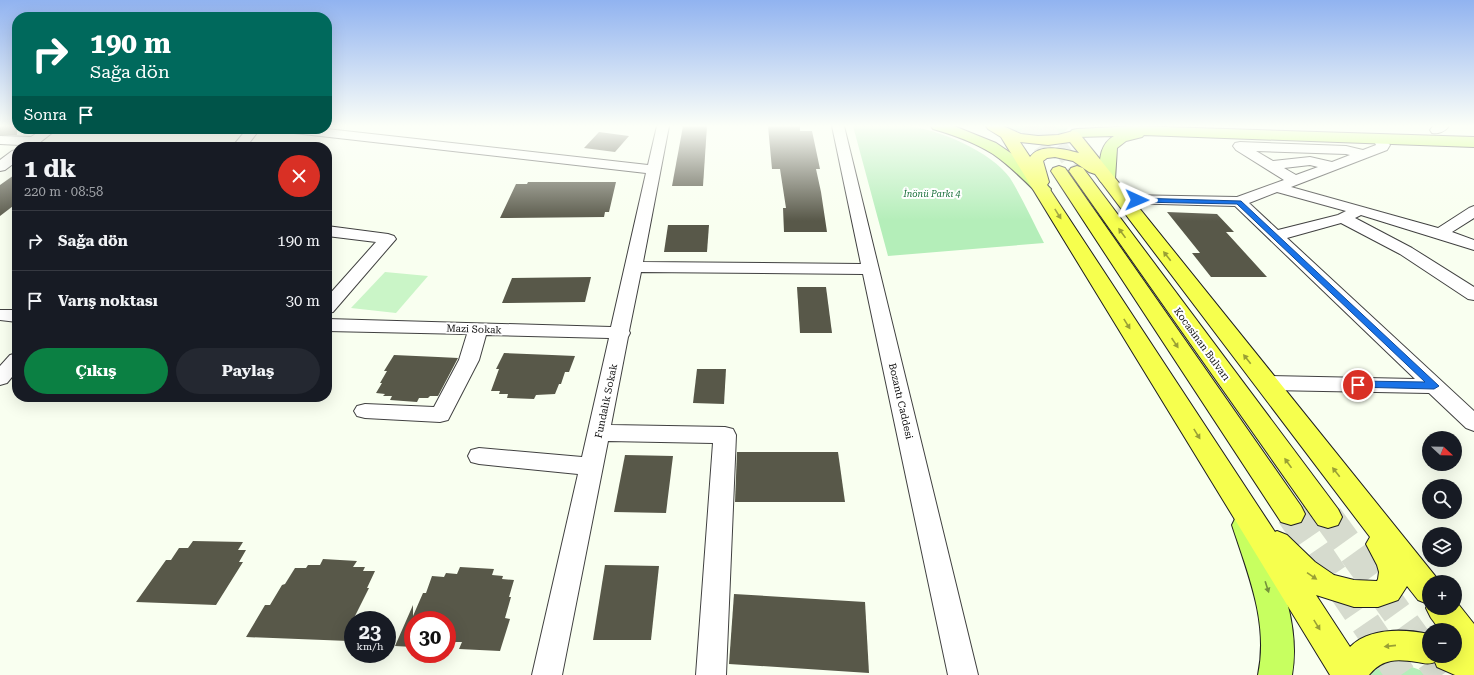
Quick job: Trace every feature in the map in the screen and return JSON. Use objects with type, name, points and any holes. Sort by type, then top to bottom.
[{"type":"highway","points":[[1018,158],[1043,189],[1349,675]]},
{"type":"highway","points":[[1037,158],[1035,162],[1043,189]]},
{"type":"highway","points":[[1078,158],[1107,179]]},
{"type":"highway","points":[[1094,158],[1107,179],[1422,582]]},
{"type":"highway","name":"Kocasinan Bulvarı","points":[[1291,514],[1068,171],[1328,517]]},
{"type":"highway","points":[[1237,497],[1299,567],[1311,576],[1325,584],[1354,594],[1368,596],[1380,594],[1388,589],[1393,582],[1394,573],[1391,563],[1357,500]]},
{"type":"highway","points":[[1448,615],[1474,648]]},
{"type":"highway","points":[[1352,675],[1355,667],[1362,657],[1372,650],[1386,646],[1401,645],[1422,648]]},
{"type":"highway","points":[[1462,662],[1474,667]]},
{"type":"main road","points":[[1007,158],[1043,189]]},
{"type":"main road","points":[[1107,179],[1108,158]]},
{"type":"main road","points":[[1237,497],[1271,602],[1279,650],[1275,675]]},
{"type":"street","points":[[0,166],[12,158]]},
{"type":"street","points":[[544,158],[653,170]]},
{"type":"street","name":"Fundalık Sokak","points":[[547,675],[621,334],[656,158]]},
{"type":"street","name":"Bozantı Caddesi","points":[[845,158],[963,675]]},
{"type":"street","points":[[1259,158],[1296,181]]},
{"type":"street","points":[[1123,199],[1239,202],[1357,158]]},
{"type":"street","points":[[1271,165],[1310,161],[1334,166]]},
{"type":"street","points":[[1277,188],[1440,233],[1474,245]]},
{"type":"street","points":[[1239,202],[1474,423]]},
{"type":"street","points":[[1275,236],[1344,218],[1360,210]]},
{"type":"street","points":[[1440,233],[1474,211]]},
{"type":"street","points":[[1344,218],[1406,251],[1474,295]]},
{"type":"street","points":[[332,231],[388,239],[332,302]]},
{"type":"street","points":[[634,267],[871,269]]},
{"type":"street","points":[[0,315],[12,316]]},
{"type":"street","name":"Mazi Sokak","points":[[332,325],[621,334]]},
{"type":"street","points":[[365,411],[440,415],[469,360],[478,330]]},
{"type":"street","points":[[0,378],[12,365]]},
{"type":"street","points":[[1266,383],[1434,386]]},
{"type":"street","points":[[599,433],[725,435],[711,675]]},
{"type":"street","points":[[479,456],[592,467]]},
{"type":"green space","name":"İnönü Parkı 4","points":[[861,158],[988,158],[1002,168],[1010,178],[1024,202],[1044,243],[888,256]]},
{"type":"green space","points":[[385,272],[428,276],[396,313],[351,308]]},
{"type":"green space","points":[[1397,665],[1412,667],[1433,675],[1369,675],[1382,667]]},
{"type":"building","points":[[677,158],[705,158],[703,186],[672,186]]},
{"type":"building","points":[[771,158],[818,158],[820,169],[816,169],[827,232],[784,232],[783,208],[786,208],[780,169],[772,169]]},
{"type":"building","points":[[12,177],[12,207],[0,216],[0,185]]},
{"type":"building","points":[[528,182],[616,182],[609,212],[605,212],[604,217],[500,218],[516,184],[527,184]]},
{"type":"building","points":[[1167,212],[1217,214],[1234,232],[1226,232],[1267,277],[1211,277],[1192,253],[1200,253]]},
{"type":"building","points":[[668,225],[709,225],[707,252],[664,252]]},
{"type":"building","points":[[591,277],[585,302],[502,303],[512,278]]},
{"type":"building","points":[[797,287],[826,287],[832,333],[800,333]]},
{"type":"building","points":[[504,353],[575,356],[569,372],[565,372],[561,384],[559,384],[555,394],[536,395],[534,399],[507,398],[508,394],[499,394],[500,391],[491,391],[499,369],[496,369]]},
{"type":"building","points":[[394,355],[458,358],[438,396],[419,398],[417,402],[390,400],[392,396],[383,396],[385,394],[376,393],[387,371],[384,371]]},
{"type":"building","points":[[697,369],[726,369],[724,404],[693,403]]},
{"type":"building","points":[[737,452],[838,452],[845,502],[735,502]]},
{"type":"building","points":[[625,455],[673,456],[666,513],[614,512]]},
{"type":"building","points":[[193,541],[243,542],[238,550],[246,550],[239,562],[243,562],[216,605],[136,602],[166,560],[171,560],[179,548],[188,548]]},
{"type":"building","points":[[323,559],[357,561],[353,567],[365,567],[363,571],[375,571],[367,588],[369,588],[358,611],[344,611],[344,641],[246,637],[265,605],[270,605],[282,585],[285,584],[295,568],[306,568],[308,565],[320,565]]},
{"type":"building","points":[[605,565],[659,566],[651,640],[593,640]]},
{"type":"building","points":[[460,567],[494,569],[492,575],[503,576],[502,579],[514,580],[505,618],[510,619],[500,651],[459,649],[462,642],[456,642],[456,611],[415,611],[423,593],[426,593],[432,576],[444,577],[446,573],[457,574]]},
{"type":"building","points":[[734,594],[865,602],[869,673],[729,664]]},
{"type":"building","points":[[404,626],[404,646],[396,646]]},
{"type":"tunnel","points":[[1067,158],[1077,171]]},
{"type":"tunnel","points":[[1291,514],[1401,675]]},
{"type":"tunnel","points":[[1328,517],[1442,675]]},
{"type":"route","points":[[1137,200],[1239,202],[1434,386],[1358,385]]}]
